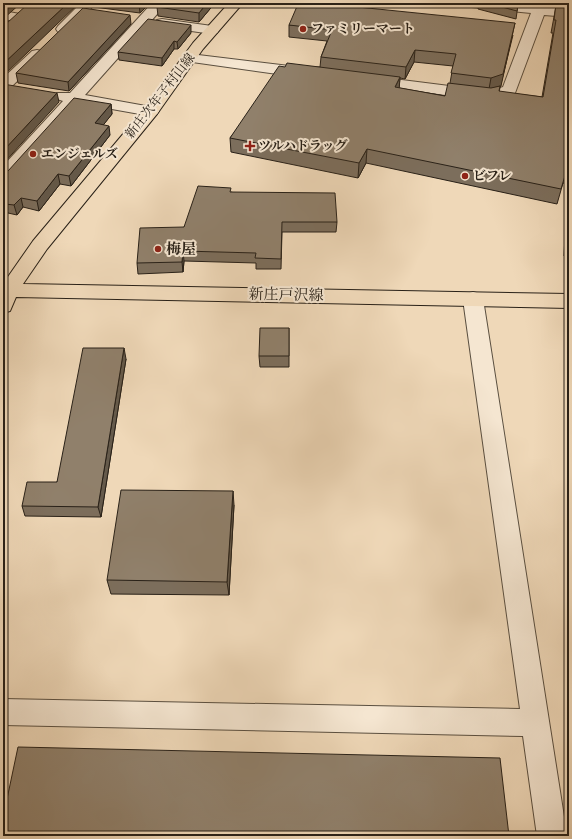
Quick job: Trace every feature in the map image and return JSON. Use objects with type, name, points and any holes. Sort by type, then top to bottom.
[{"type":"main road","name":"新庄次年子村山線","points":[[5,296],[40,245],[151,111],[212,30],[236,3]]},
{"type":"main road","name":"新庄戸沢線","points":[[5,296],[569,300]]},
{"type":"street","points":[[3,176],[73,98],[138,19],[160,3]]},
{"type":"street","points":[[479,3],[568,12]]},
{"type":"street","points":[[9,88],[51,41],[88,9]]},
{"type":"street","points":[[355,79],[489,96],[510,90],[539,10]]},
{"type":"street","points":[[3,28],[15,13]]},
{"type":"street","points":[[138,19],[212,30]]},
{"type":"street","points":[[190,58],[324,75]]},
{"type":"street","points":[[50,94],[151,111]]},
{"type":"street","points":[[473,299],[552,836]]},
{"type":"street","points":[[3,712],[535,722]]},
{"type":"building","points":[[3,3],[9,3],[3,8]]},
{"type":"building","points":[[29,3],[68,3],[3,64],[3,24],[7,23]]},
{"type":"building","points":[[160,3],[207,3],[199,13],[157,7]]},
{"type":"building","points":[[487,3],[500,3],[518,5],[517,11]]},
{"type":"building","points":[[298,4],[337,7],[338,5],[515,23],[503,74],[491,78],[451,73],[456,54],[415,50],[406,67],[321,57],[332,30],[289,25]]},
{"type":"building","points":[[556,4],[569,5],[569,169],[567,169],[561,189],[367,149],[359,163],[230,138],[279,66],[285,67],[287,63],[400,77],[395,87],[445,96],[448,83],[491,88],[500,86],[499,91],[543,97],[556,20],[554,20]]},
{"type":"building","points":[[83,8],[130,15],[68,82],[16,73]]},
{"type":"building","points":[[148,19],[191,25],[177,42],[174,41],[162,58],[118,52]]},
{"type":"building","points":[[3,84],[57,93],[3,151]]},
{"type":"building","points":[[74,98],[111,104],[95,123],[109,126],[69,176],[58,174],[37,201],[21,198],[14,205],[5,204],[3,206],[3,172],[8,171]]},
{"type":"building","points":[[198,186],[231,188],[230,192],[335,193],[337,222],[282,222],[281,259],[255,258],[256,253],[183,251],[182,262],[137,263],[140,228],[184,227]]},
{"type":"building","points":[[568,225],[569,246],[567,246]]},
{"type":"building","points":[[260,328],[289,328],[289,356],[259,356]]},
{"type":"building","points":[[83,348],[124,348],[98,507],[22,506],[27,482],[57,482]]},
{"type":"building","points":[[121,490],[233,491],[227,582],[107,580]]},
{"type":"building","points":[[18,747],[500,758],[509,836],[3,836],[3,818]]},
{"type":"place","name":"ファミリーマート","points":[[303,29]]},
{"type":"place","name":"ツルハドラッグ","points":[[250,146]]},
{"type":"place","name":"エンジェルズ","points":[[33,154]]},
{"type":"place","name":"ビフレ","points":[[465,176]]},
{"type":"place","name":"梅屋","points":[[158,249]]}]
